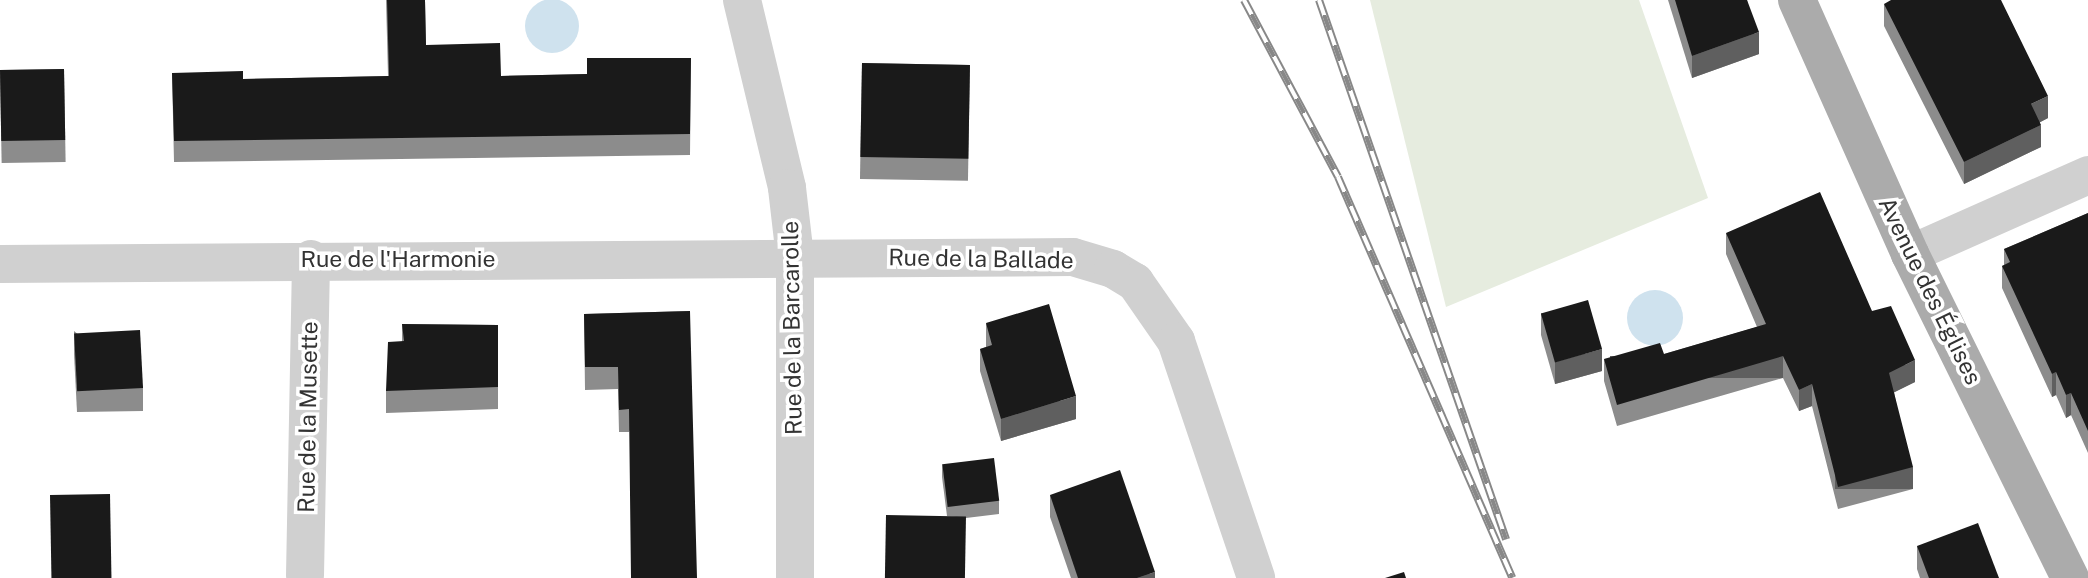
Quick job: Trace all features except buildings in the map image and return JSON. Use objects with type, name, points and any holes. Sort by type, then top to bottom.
[{"type":"main road","name":"Avenue des Églises","points":[[1797,0],[1910,254],[2070,578]]},
{"type":"street","name":"Rue de la Barcarolle","points":[[742,0],[787,188],[795,257],[795,578]]},
{"type":"street","points":[[1910,254],[2088,175]]},
{"type":"street","name":"Rue de l'Harmonie","points":[[0,264],[311,259],[795,257]]},
{"type":"street","name":"Rue de la Ballade","points":[[795,257],[1073,257],[1113,269],[1135,282],[1176,341],[1256,578]]},
{"type":"street","name":"Rue de la Musette","points":[[305,575],[311,259]]},
{"type":"shaded area","points":[[1370,0],[1639,0],[1708,198],[1446,307]]},
{"type":"water","points":[[552,-1],[571,7],[579,26],[571,45],[552,53],[533,45],[525,26],[533,7]]},
{"type":"water","points":[[1655,290],[1670,295],[1678,303],[1683,318],[1678,333],[1670,341],[1655,346],[1640,341],[1632,333],[1627,318],[1632,303],[1640,295]]},
{"type":"railway","points":[[1244,0],[1338,177],[1512,578]]},
{"type":"railway","points":[[1319,0],[1506,539]]}]
